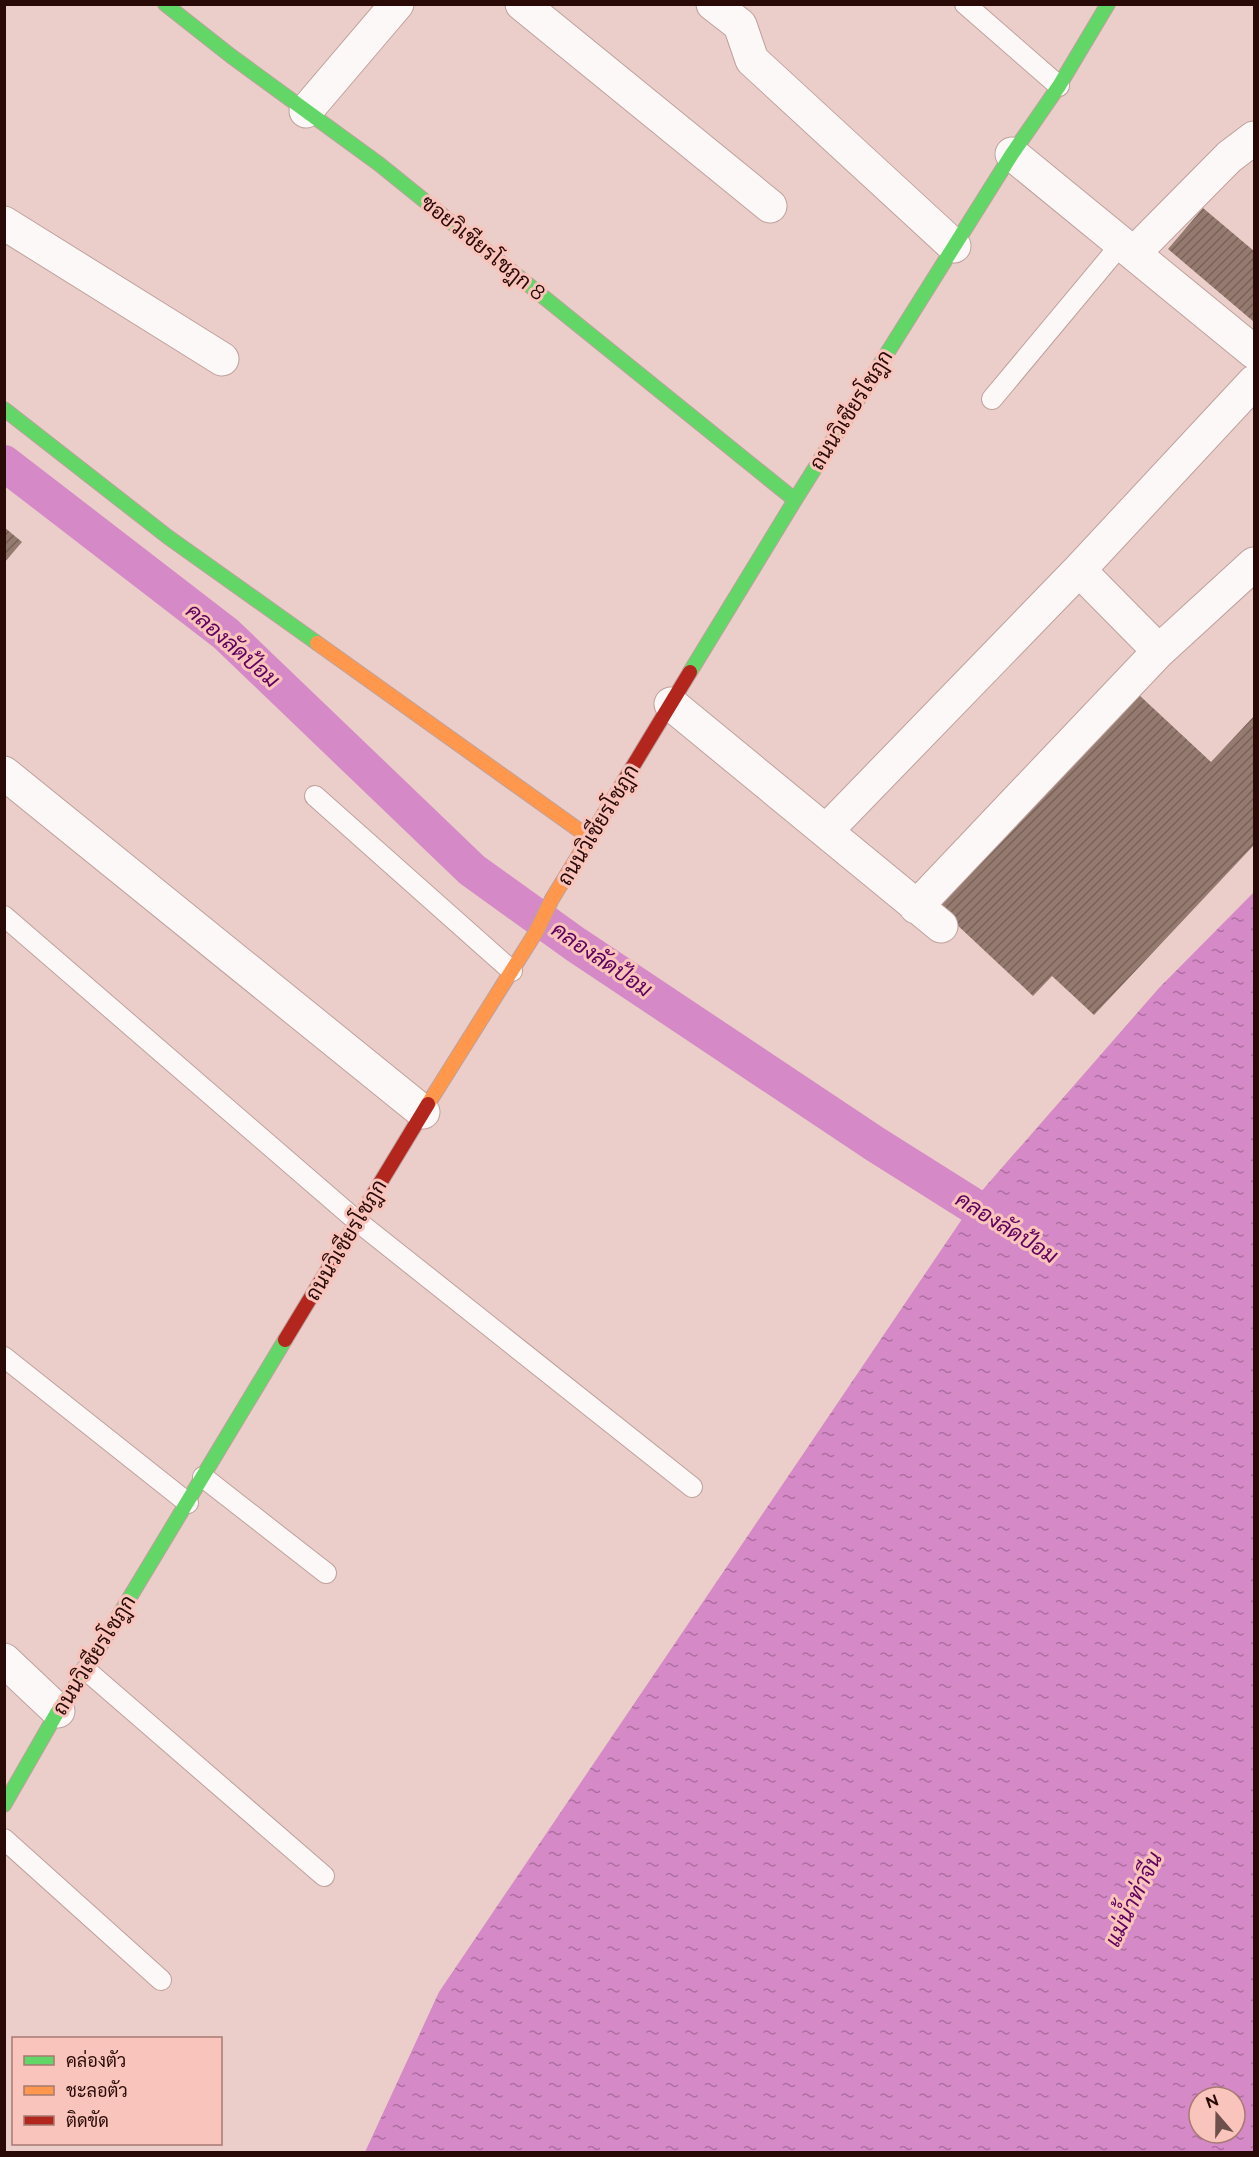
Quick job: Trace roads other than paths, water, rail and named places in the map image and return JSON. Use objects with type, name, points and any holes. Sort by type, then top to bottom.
[{"type":"street","name":"ซอยวิเชียรโชฎก 8","points":[[165,4],[379,164],[795,500]]},
{"type":"street","points":[[306,111],[398,4]]},
{"type":"street","points":[[522,4],[770,206]]},
{"type":"street","points":[[712,4],[740,25],[752,60],[954,246]]},
{"type":"street","name":"ถนนวิเชียรโชฎก","points":[[4,1805],[58,1711],[86,1670],[423,1112],[536,932],[552,899],[795,500],[1011,154],[1059,86],[1105,6]]},
{"type":"street","points":[[1128,248],[1228,157],[1254,138]]},
{"type":"street","points":[[1011,154],[1254,352]]},
{"type":"street","points":[[4,223],[222,359]]},
{"type":"street","points":[[826,831],[1079,570],[1254,382]]},
{"type":"street","points":[[4,409],[168,537],[590,838]]},
{"type":"street","points":[[671,704],[928,916],[1159,651],[1254,564]]},
{"type":"street","points":[[1079,570],[1159,651]]},
{"type":"street","points":[[4,773],[423,1112]]},
{"type":"street","points":[[4,1659],[58,1711]]},
{"type":"lane","points":[[965,4],[1059,86]]},
{"type":"lane","points":[[992,399],[1128,248]]},
{"type":"lane","points":[[315,796],[512,970]]},
{"type":"lane","points":[[4,916],[357,1221],[692,1487]]},
{"type":"lane","points":[[4,1357],[188,1503]]},
{"type":"lane","points":[[202,1477],[326,1573]]},
{"type":"lane","points":[[86,1670],[324,1876]]},
{"type":"lane","points":[[4,1839],[161,1980]]},
{"type":"water","name":"แม่น้ำท่าจีน","points":[[1254,892],[1254,2152],[365,2152],[439,1992],[979,1194],[1159,988]]},
{"type":"waterway","name":"คลองลัดป้อม","points":[[4,463],[226,634],[472,870],[575,944],[875,1144],[1013,1231]]}]
